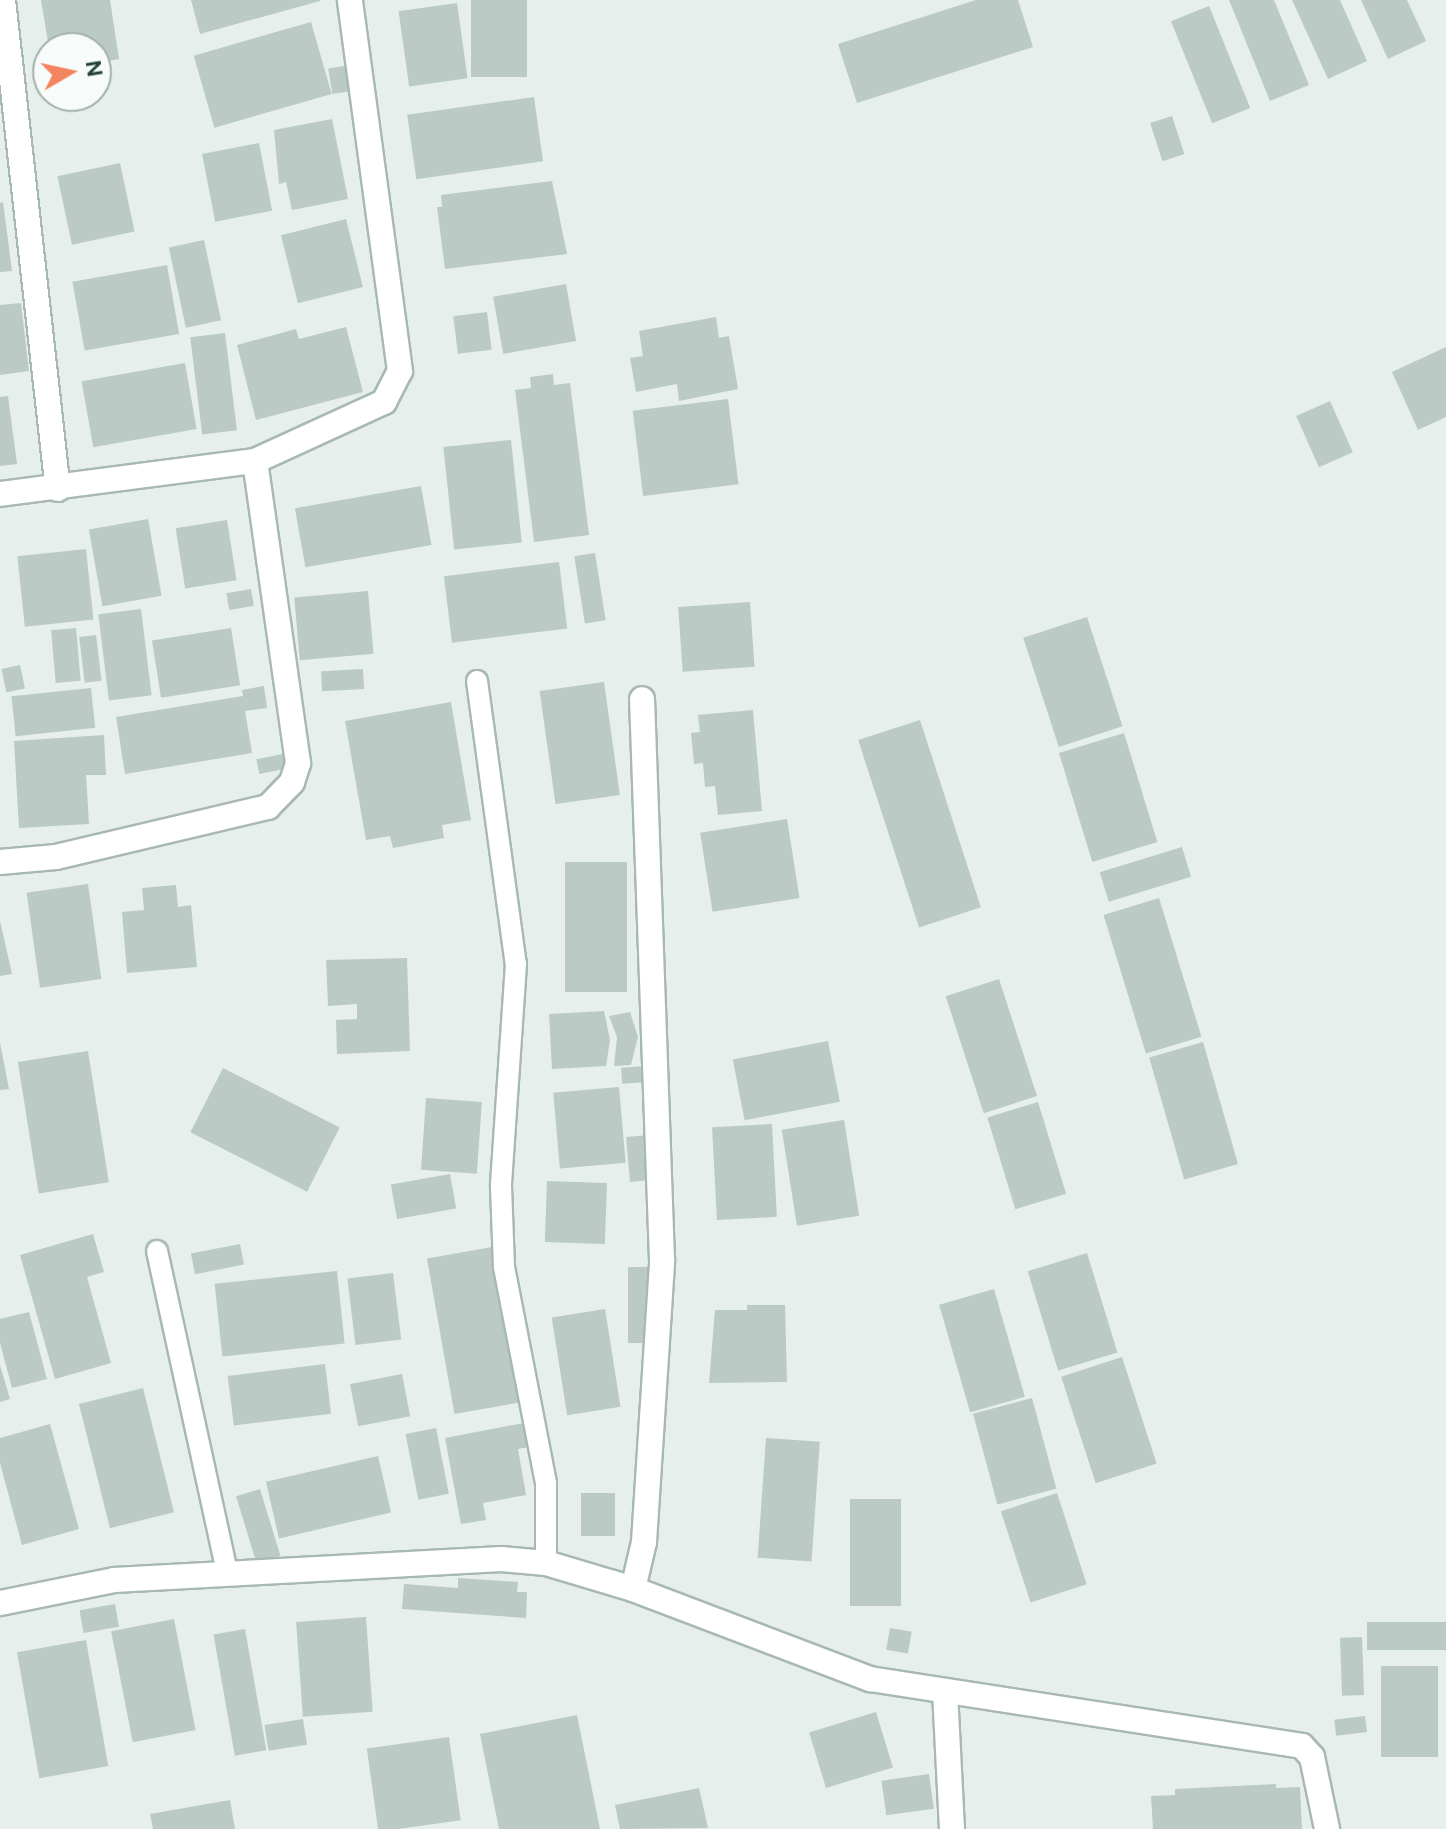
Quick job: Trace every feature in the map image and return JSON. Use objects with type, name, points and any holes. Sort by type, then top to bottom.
[{"type":"street","points":[[3,0],[58,489]]},
{"type":"street","points":[[0,494],[58,489],[255,461],[358,418],[384,402],[400,371],[350,0]]},
{"type":"street","points":[[0,862],[56,857],[268,807],[292,782],[298,763],[255,461]]},
{"type":"street","points":[[633,1589],[644,1542],[662,1260],[642,699]]},
{"type":"street","points":[[0,1603],[114,1580],[501,1559],[546,1563],[633,1589],[870,1679],[1302,1746],[1312,1757],[1327,1829]]},
{"type":"street","points":[[945,1691],[952,1829]]},
{"type":"lane","points":[[477,681],[516,964],[501,1186],[504,1267],[546,1484],[546,1563]]},
{"type":"lane","points":[[157,1251],[227,1573]]},
{"type":"building","points":[[41,0],[110,0],[119,59],[112,60],[112,32],[46,32]]},
{"type":"building","points":[[191,0],[320,0],[320,1],[200,34]]},
{"type":"building","points":[[471,0],[527,0],[527,77],[471,77]]},
{"type":"building","points":[[976,0],[1018,0],[1033,47],[857,103],[838,44]]},
{"type":"building","points":[[1229,0],[1274,0],[1309,85],[1270,101]]},
{"type":"building","points":[[1292,0],[1340,0],[1367,61],[1328,79]]},
{"type":"building","points":[[1361,0],[1407,0],[1426,41],[1388,59]]},
{"type":"building","points":[[457,3],[468,78],[409,86],[399,11]]},
{"type":"building","points":[[1209,6],[1250,108],[1212,123],[1171,21]]},
{"type":"building","points":[[311,22],[332,94],[214,128],[194,56]]},
{"type":"building","points":[[350,65],[354,91],[332,94],[328,68]]},
{"type":"building","points":[[534,97],[543,161],[416,179],[407,115]]},
{"type":"building","points":[[1172,116],[1184,154],[1162,161],[1150,123]]},
{"type":"building","points":[[332,119],[348,199],[292,210],[286,182],[279,184],[274,130]]},
{"type":"building","points":[[259,143],[272,211],[215,222],[202,154]]},
{"type":"building","points":[[120,163],[135,231],[72,245],[57,176]]},
{"type":"building","points":[[552,181],[567,254],[445,269],[437,207],[442,207],[441,195]]},
{"type":"building","points":[[3,202],[12,271],[0,272],[0,203]]},
{"type":"building","points":[[346,219],[363,287],[298,303],[281,235]]},
{"type":"building","points":[[204,240],[221,320],[186,328],[169,247]]},
{"type":"building","points":[[167,265],[179,334],[85,351],[72,282]]},
{"type":"building","points":[[566,284],[576,341],[503,354],[493,297]]},
{"type":"building","points":[[21,303],[29,371],[0,375],[0,305]]},
{"type":"building","points":[[487,312],[492,350],[458,354],[453,316]]},
{"type":"building","points":[[716,317],[719,338],[729,336],[738,389],[679,401],[677,384],[636,392],[630,358],[643,356],[639,331]]},
{"type":"building","points":[[346,327],[363,392],[256,420],[237,345],[296,329],[299,339]]},
{"type":"building","points":[[225,333],[237,430],[202,435],[190,337]]},
{"type":"building","points":[[1446,347],[1446,417],[1418,430],[1392,372]]},
{"type":"building","points":[[185,363],[197,429],[93,447],[82,381]]},
{"type":"building","points":[[553,374],[554,385],[570,383],[589,535],[534,542],[515,390],[531,388],[530,377]]},
{"type":"building","points":[[8,396],[17,464],[0,466],[0,397]]},
{"type":"building","points":[[728,399],[738,484],[643,496],[633,411]]},
{"type":"building","points":[[1330,401],[1353,452],[1319,467],[1296,416]]},
{"type":"building","points":[[511,440],[522,542],[454,550],[443,447]]},
{"type":"building","points":[[421,486],[431,545],[305,567],[295,508]]},
{"type":"building","points":[[148,519],[162,596],[102,606],[89,529]]},
{"type":"building","points":[[227,520],[237,580],[185,588],[176,528]]},
{"type":"building","points":[[86,549],[93,620],[25,627],[17,556]]},
{"type":"building","points":[[595,553],[606,620],[585,623],[574,556]]},
{"type":"building","points":[[559,562],[567,629],[452,643],[444,576]]},
{"type":"building","points":[[251,589],[254,606],[229,610],[226,593]]},
{"type":"building","points":[[368,591],[373,654],[300,660],[294,597]]},
{"type":"building","points":[[750,602],[755,667],[683,672],[678,607]]},
{"type":"building","points":[[141,609],[152,695],[109,701],[98,614]]},
{"type":"building","points":[[1087,617],[1123,726],[1059,747],[1023,638]]},
{"type":"building","points":[[76,628],[81,681],[56,683],[51,630]]},
{"type":"building","points":[[231,628],[240,685],[161,698],[152,641]]},
{"type":"building","points":[[96,635],[102,681],[85,683],[79,637]]},
{"type":"building","points":[[20,665],[25,688],[6,692],[1,669]]},
{"type":"building","points":[[363,669],[364,689],[322,691],[321,671]]},
{"type":"building","points":[[604,682],[620,795],[555,804],[540,691]]},
{"type":"building","points":[[264,686],[267,708],[245,711],[252,753],[125,774],[116,717],[243,696],[242,690]]},
{"type":"building","points":[[91,688],[95,728],[16,736],[11,696]]},
{"type":"building","points":[[451,702],[471,820],[442,825],[444,838],[393,848],[390,836],[366,840],[345,721]]},
{"type":"building","points":[[753,710],[762,811],[718,815],[715,786],[705,787],[703,763],[694,764],[691,733],[700,732],[698,715]]},
{"type":"building","points":[[920,720],[981,907],[919,927],[858,740]]},
{"type":"building","points":[[1124,733],[1157,842],[1092,862],[1059,753]]},
{"type":"building","points":[[104,735],[106,775],[86,775],[89,824],[19,828],[14,741]]},
{"type":"building","points":[[283,754],[286,769],[259,774],[256,759]]},
{"type":"building","points":[[787,819],[800,898],[713,912],[700,833]]},
{"type":"building","points":[[1182,847],[1191,877],[1109,902],[1100,872]]},
{"type":"building","points":[[565,862],[627,862],[627,992],[565,992]]},
{"type":"building","points":[[88,884],[101,979],[40,988],[27,893]]},
{"type":"building","points":[[176,885],[178,907],[191,905],[197,967],[127,973],[122,912],[144,910],[142,888]]},
{"type":"building","points":[[1159,898],[1201,1037],[1146,1054],[1104,915]]},
{"type":"building","points":[[0,921],[12,974],[0,976]]},
{"type":"building","points":[[407,958],[410,1051],[337,1054],[336,1020],[357,1019],[357,1004],[328,1006],[326,960]]},
{"type":"building","points":[[999,979],[1037,1096],[984,1113],[946,996]]},
{"type":"building","points":[[604,1011],[610,1040],[606,1066],[552,1069],[549,1014]]},
{"type":"building","points":[[630,1012],[638,1037],[631,1065],[614,1066],[617,1037],[609,1016]]},
{"type":"building","points":[[828,1041],[840,1102],[745,1120],[733,1060]]},
{"type":"building","points":[[1203,1042],[1238,1164],[1184,1180],[1149,1057]]},
{"type":"building","points":[[0,1043],[9,1089],[0,1090]]},
{"type":"building","points":[[88,1051],[109,1182],[39,1193],[18,1062]]},
{"type":"building","points":[[647,1066],[648,1082],[622,1084],[621,1068]]},
{"type":"building","points":[[223,1068],[340,1127],[307,1192],[190,1132]]},
{"type":"building","points":[[619,1087],[626,1163],[560,1168],[553,1093]]},
{"type":"building","points":[[426,1098],[482,1102],[477,1174],[421,1170]]},
{"type":"building","points":[[1038,1102],[1066,1194],[1015,1209],[987,1117]]},
{"type":"building","points":[[844,1120],[859,1216],[797,1226],[782,1130]]},
{"type":"building","points":[[772,1124],[777,1217],[717,1220],[712,1127]]},
{"type":"building","points":[[650,1135],[654,1180],[630,1182],[626,1137]]},
{"type":"building","points":[[450,1174],[456,1208],[397,1219],[391,1184]]},
{"type":"building","points":[[547,1181],[607,1183],[605,1244],[545,1242]]},
{"type":"building","points":[[93,1234],[104,1272],[87,1277],[111,1363],[55,1379],[20,1255]]},
{"type":"building","points":[[240,1244],[244,1265],[195,1274],[191,1254]]},
{"type":"building","points":[[492,1247],[519,1403],[454,1414],[427,1258]]},
{"type":"building","points":[[1087,1253],[1117,1352],[1058,1371],[1028,1271]]},
{"type":"building","points":[[628,1267],[651,1267],[651,1343],[628,1343]]},
{"type":"building","points":[[337,1271],[345,1344],[222,1356],[215,1284]]},
{"type":"building","points":[[393,1273],[401,1340],[356,1345],[347,1279]]},
{"type":"building","points":[[994,1289],[1025,1397],[970,1412],[939,1305]]},
{"type":"building","points":[[747,1305],[785,1305],[787,1382],[709,1383],[715,1310],[747,1310]]},
{"type":"building","points":[[605,1309],[620,1407],[567,1415],[552,1317]]},
{"type":"building","points":[[29,1312],[47,1379],[12,1388],[0,1343],[0,1319]]},
{"type":"building","points":[[1122,1357],[1157,1464],[1096,1483],[1061,1377]]},
{"type":"building","points":[[325,1364],[331,1414],[234,1426],[228,1376]]},
{"type":"building","points":[[0,1365],[10,1399],[0,1402]]},
{"type":"building","points":[[402,1374],[410,1416],[358,1426],[350,1384]]},
{"type":"building","points":[[143,1388],[174,1512],[110,1528],[79,1404]]},
{"type":"building","points":[[1032,1398],[1056,1489],[997,1505],[973,1414]]},
{"type":"building","points":[[529,1422],[534,1446],[518,1449],[526,1495],[483,1503],[486,1520],[461,1524],[445,1438]]},
{"type":"building","points":[[50,1424],[79,1529],[22,1545],[0,1463],[0,1438]]},
{"type":"building","points":[[436,1428],[449,1494],[418,1500],[406,1434]]},
{"type":"building","points":[[766,1438],[820,1442],[811,1561],[758,1558]]},
{"type":"building","points":[[378,1456],[391,1513],[279,1538],[266,1482]]},
{"type":"building","points":[[260,1489],[280,1556],[257,1563],[236,1496]]},
{"type":"building","points":[[581,1493],[615,1493],[615,1536],[581,1536]]},
{"type":"building","points":[[1057,1493],[1087,1584],[1031,1603],[1001,1511]]},
{"type":"building","points":[[850,1499],[901,1499],[901,1606],[850,1606]]},
{"type":"building","points":[[458,1578],[518,1582],[517,1592],[527,1592],[526,1618],[402,1609],[404,1584],[458,1588]]},
{"type":"building","points":[[115,1604],[119,1627],[84,1633],[80,1610]]},
{"type":"building","points":[[366,1617],[373,1712],[303,1717],[296,1622]]},
{"type":"building","points":[[174,1619],[196,1730],[133,1742],[111,1631]]},
{"type":"building","points":[[1367,1622],[1446,1622],[1446,1650],[1367,1650]]},
{"type":"building","points":[[890,1628],[912,1632],[908,1653],[886,1650]]},
{"type":"building","points":[[245,1629],[266,1750],[235,1756],[213,1635]]},
{"type":"building","points":[[1362,1637],[1364,1695],[1342,1696],[1340,1638]]},
{"type":"building","points":[[86,1640],[108,1766],[39,1778],[17,1652]]},
{"type":"building","points":[[1381,1666],[1438,1666],[1438,1757],[1381,1757]]},
{"type":"building","points":[[876,1712],[893,1767],[826,1788],[809,1732]]},
{"type":"building","points":[[577,1715],[600,1829],[499,1829],[480,1734]]},
{"type":"building","points":[[1365,1716],[1367,1732],[1336,1736],[1334,1720]]},
{"type":"building","points":[[303,1719],[307,1745],[269,1751],[264,1725]]},
{"type":"building","points":[[449,1737],[461,1820],[378,1829],[367,1749]]},
{"type":"building","points":[[929,1774],[934,1809],[886,1815],[881,1781]]},
{"type":"building","points":[[1276,1784],[1276,1788],[1300,1787],[1302,1829],[1153,1829],[1151,1796],[1175,1795],[1175,1789]]},
{"type":"building","points":[[699,1788],[708,1828],[620,1829],[615,1805]]},
{"type":"building","points":[[230,1800],[235,1829],[153,1829],[150,1814]]}]
